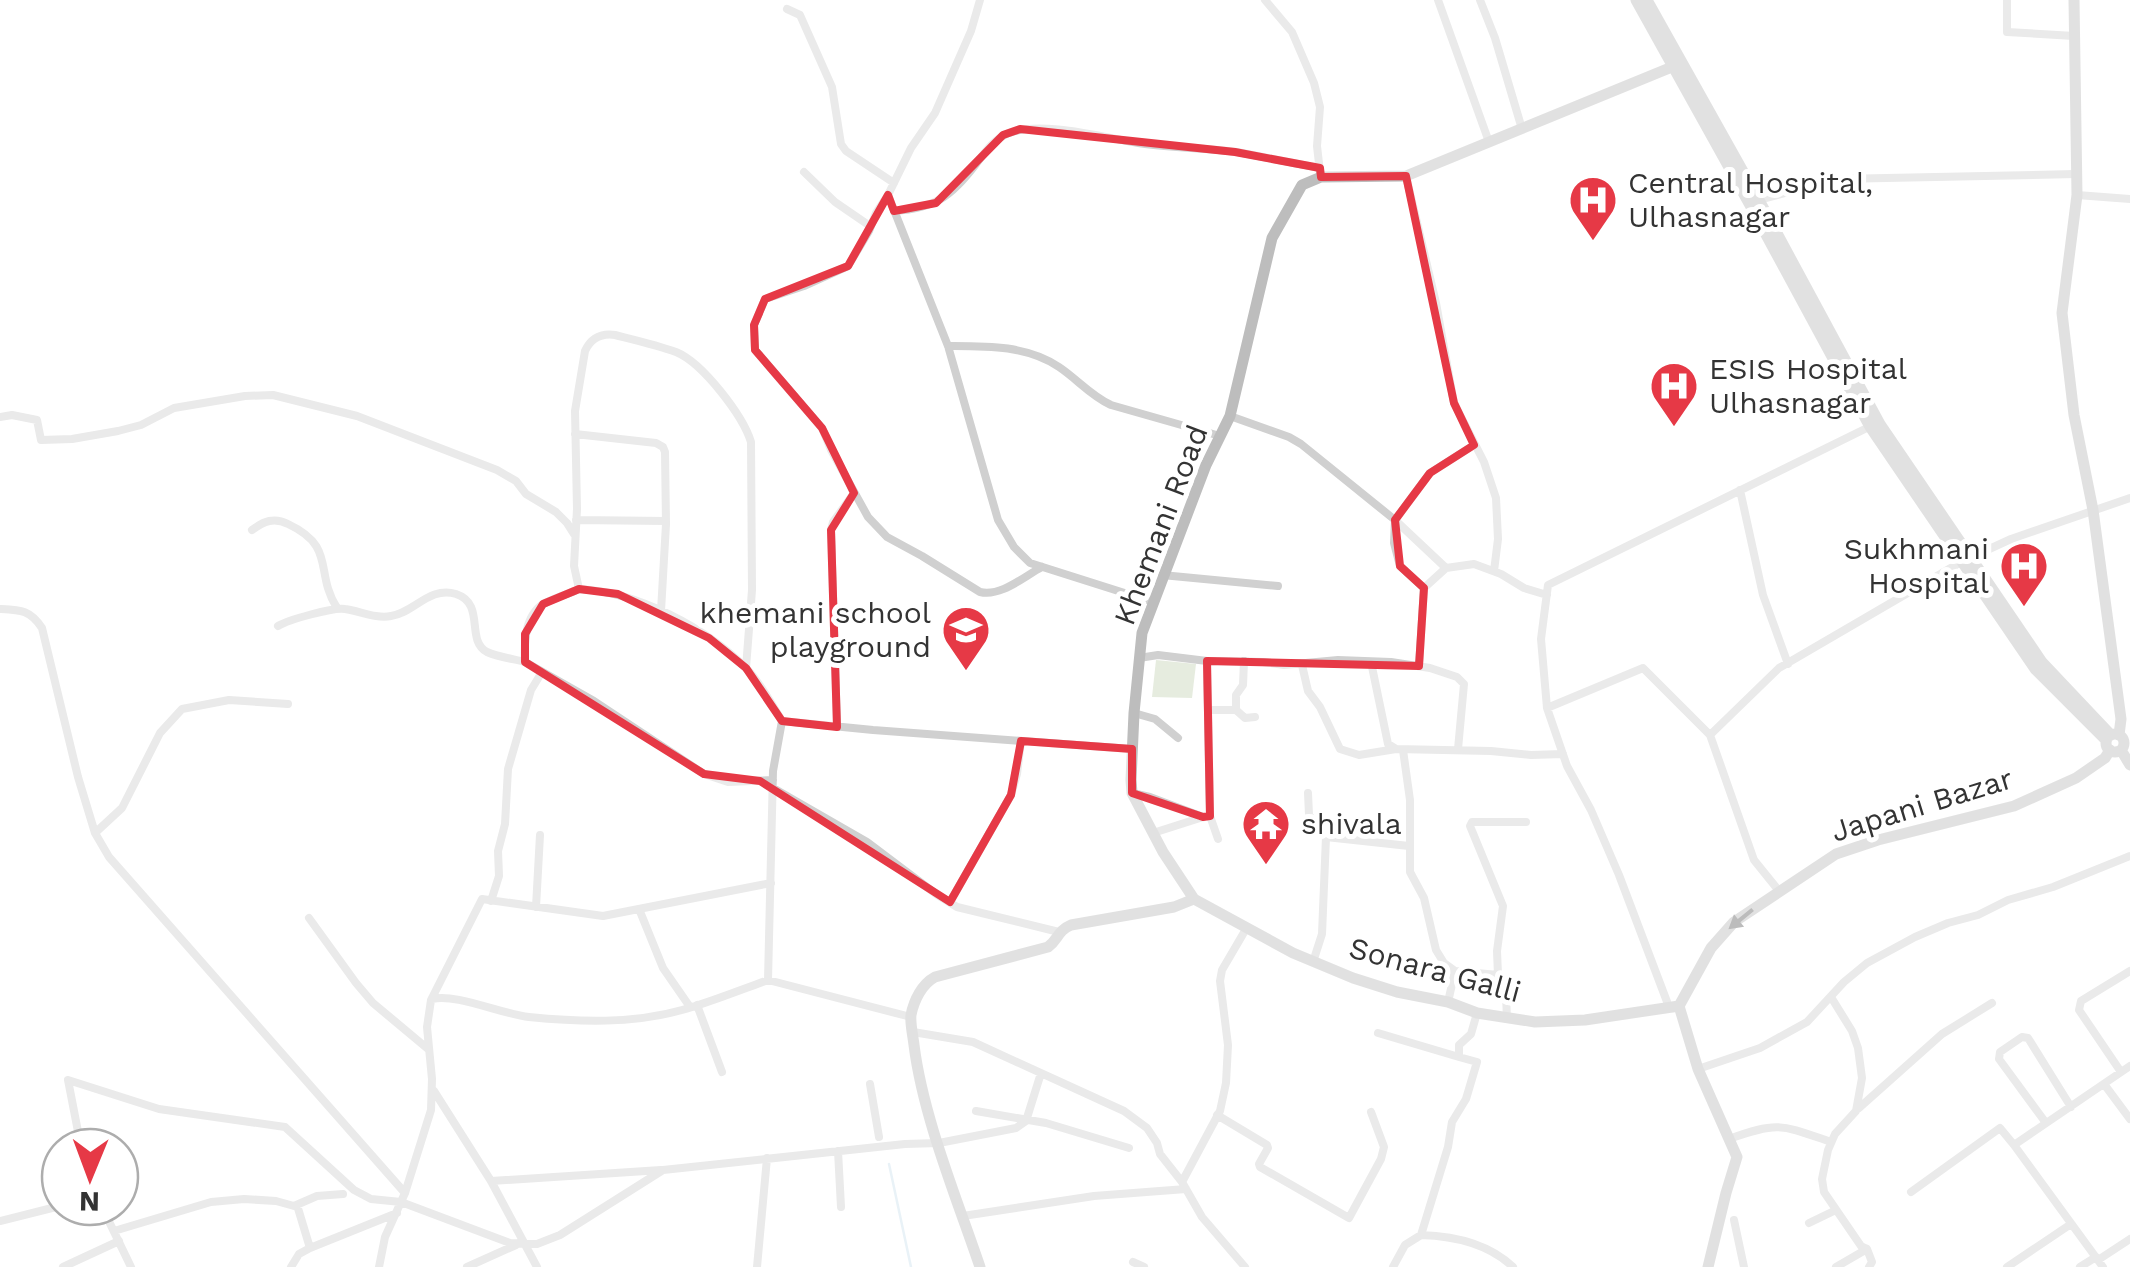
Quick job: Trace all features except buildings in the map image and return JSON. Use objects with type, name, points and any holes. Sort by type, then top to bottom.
[{"type":"street","points":[[980,0],[936,113],[911,148],[848,266],[765,299],[754,325],[756,350],[822,428],[868,517],[887,537],[980,592],[990,594],[1042,566]]},
{"type":"street","points":[[1266,0],[1292,32],[1314,84],[1320,107],[1320,172]]},
{"type":"street","points":[[1438,0],[1489,142]]},
{"type":"street","points":[[1480,0],[1522,128]]},
{"type":"street","points":[[1636,0],[1755,202],[1874,424],[2035,669],[2117,743],[2130,765]]},
{"type":"street","points":[[1647,0],[1677,64]]},
{"type":"street","points":[[2007,0],[2007,32],[2074,36]]},
{"type":"street","points":[[2074,0],[2077,195],[2062,313],[2121,719],[2117,743]]},
{"type":"street","points":[[787,9],[800,16],[832,87],[841,144],[846,152],[894,184]]},
{"type":"street","points":[[894,211],[936,203],[969,174],[1003,135],[1020,129],[1042,128],[1236,152],[1320,172],[1406,176],[1677,64]]},
{"type":"street","points":[[804,172],[835,202],[870,226]]},
{"type":"street","name":"Khemani Road","points":[[1194,899],[1132,793],[1134,712],[1142,633],[1162,575],[1230,416],[1272,238],[1302,184],[1320,172]]},
{"type":"street","points":[[1755,202],[1837,179],[2076,174]]},
{"type":"street","points":[[1406,176],[1436,303],[1454,403],[1484,462],[1496,498],[1498,539],[1494,571]]},
{"type":"street","points":[[888,195],[948,346],[998,520],[1014,547],[1030,563],[1153,602]]},
{"type":"street","points":[[2077,195],[2130,199]]},
{"type":"street","points":[[579,589],[574,566],[575,411],[585,351],[595,338],[607,334],[688,358],[746,429],[750,442],[752,590],[746,668]]},
{"type":"street","points":[[948,346],[989,346],[1037,356],[1055,364],[1099,400],[1220,436]]},
{"type":"street","points":[[0,417],[37,420],[41,440],[72,439],[141,425],[174,408],[273,395],[357,416],[496,470],[556,512],[576,538]]},
{"type":"street","points":[[1230,416],[1288,436],[1395,520],[1446,568]]},
{"type":"street","points":[[1708,1267],[1738,1157],[1698,1070],[1620,874],[1563,754],[1548,708],[1541,639],[1548,585],[1874,424]]},
{"type":"street","points":[[576,434],[656,443],[666,452],[661,611]]},
{"type":"street","points":[[1424,588],[1400,566],[1394,544],[1395,520],[1430,473],[1474,446]]},
{"type":"street","points":[[1740,490],[1763,595],[1788,664]]},
{"type":"street","points":[[837,727],[831,530],[854,493]]},
{"type":"street","points":[[1710,735],[1780,668],[1966,560],[2011,539],[2130,498]]},
{"type":"street","points":[[576,520],[666,521]]},
{"type":"street","points":[[252,530],[266,522],[282,521],[313,539],[337,608]]},
{"type":"street","points":[[1419,666],[1424,588],[1446,568],[1474,564],[1547,595]]},
{"type":"street","points":[[1162,575],[1278,586]]},
{"type":"street","points":[[525,662],[525,634],[531,618],[543,604],[579,589],[618,594],[661,611],[698,629],[746,668],[782,721],[773,784],[768,980]]},
{"type":"street","points":[[278,626],[287,620],[337,608],[390,616],[425,598],[456,594],[474,609],[481,647],[525,662],[704,774],[728,782],[773,784],[867,842],[950,902],[971,911],[1059,932]]},
{"type":"street","points":[[0,609],[34,616],[42,628],[78,777],[108,857],[403,1198]]},
{"type":"street","points":[[1140,658],[1158,655],[1302,665],[1338,660],[1419,666],[1464,684],[1458,750]]},
{"type":"street","points":[[1207,661],[1206,817],[1218,839]]},
{"type":"street","points":[[1244,661],[1236,710],[1241,716],[1255,717]]},
{"type":"street","points":[[1371,662],[1388,744],[1399,750],[1410,800],[1410,872],[1424,898],[1436,950],[1455,971],[1498,975]]},
{"type":"street","points":[[1302,665],[1308,692],[1340,750],[1359,755],[1399,750],[1563,754]]},
{"type":"street","points":[[1548,708],[1642,668],[1710,735],[1754,860],[1778,891]]},
{"type":"street","points":[[491,901],[505,824],[508,769],[531,690],[542,672]]},
{"type":"street","points":[[96,832],[122,808],[160,734],[182,710],[229,700],[288,704]]},
{"type":"street","points":[[1208,710],[1236,710]]},
{"type":"street","points":[[1134,712],[1156,720],[1178,738]]},
{"type":"street","points":[[782,721],[1132,750]]},
{"type":"street","points":[[950,902],[1011,795],[1021,741]]},
{"type":"street","name":"Japani Bazar","points":[[1674,1007],[1711,948],[1734,922],[1836,854],[2014,806],[2085,773],[2117,743]]},
{"type":"street","points":[[1132,793],[1206,817]]},
{"type":"street","points":[[1308,793],[1310,815],[1326,837],[1322,934],[1313,962]]},
{"type":"street","points":[[1154,833],[1206,817]]},
{"type":"street","points":[[1507,1019],[1497,951],[1504,906],[1470,826],[1472,822],[1526,822]]},
{"type":"street","points":[[536,907],[540,835]]},
{"type":"street","points":[[1326,837],[1409,846]]},
{"type":"street","points":[[1698,1070],[1760,1048],[1807,1022],[1867,962],[1915,937],[2130,856]]},
{"type":"street","points":[[380,1267],[385,1238],[403,1198],[431,1110],[431,1000],[482,900],[603,916],[771,883]]},
{"type":"street","points":[[980,1267],[921,1081],[910,1017],[920,992],[930,979],[1048,947],[1059,932],[1072,925],[1174,907],[1194,899]]},
{"type":"street","name":"Sonara Galli","points":[[1194,899],[1313,962],[1397,992],[1448,1002],[1477,1013],[1535,1022],[1585,1020],[1674,1007]]},
{"type":"street","points":[[639,909],[663,968],[694,1006],[722,1072]]},
{"type":"street","points":[[309,918],[373,1003],[428,1049]]},
{"type":"street","points":[[1184,1186],[1218,1116],[1226,1083],[1228,1045],[1220,981],[1222,970],[1246,929]]},
{"type":"street","points":[[1448,1002],[1455,971]]},
{"type":"street","points":[[2014,1145],[2126,1069],[2079,1006],[2130,971]]},
{"type":"street","points":[[431,1000],[451,997],[512,1016],[584,1021],[646,1018],[768,980],[910,1017]]},
{"type":"street","points":[[1831,996],[1852,1031],[1861,1057],[1856,1111]]},
{"type":"street","points":[[1869,1267],[1872,1262],[1867,1249],[1824,1192],[1822,1179],[1831,1142],[1856,1111],[1942,1034],[1992,1004]]},
{"type":"street","points":[[1459,1057],[1459,1045],[1471,1034],[1477,1013]]},
{"type":"street","points":[[913,1032],[974,1042],[1124,1111],[1157,1142],[1160,1154],[1202,1218],[1242,1264],[1229,1267]]},
{"type":"street","points":[[1378,1032],[1477,1062],[1466,1099],[1452,1122],[1421,1235]]},
{"type":"street","points":[[2046,1123],[1999,1059],[2000,1052],[2022,1037],[2028,1038],[2070,1106]]},
{"type":"street","points":[[491,1182],[939,1144],[1016,1128],[1026,1121],[1040,1074]]},
{"type":"street","points":[[77,1127],[68,1080],[159,1109],[286,1126],[354,1190],[370,1198],[403,1198],[521,1245]]},
{"type":"street","points":[[870,1084],[878,1137]]},
{"type":"street","points":[[2104,1084],[2130,1118]]},
{"type":"street","points":[[432,1087],[491,1182],[536,1267]]},
{"type":"street","points":[[976,1111],[1046,1123],[1129,1148]]},
{"type":"street","points":[[1218,1116],[1267,1145],[1260,1167],[1349,1218],[1384,1147],[1371,1112]]},
{"type":"street","points":[[1729,1139],[1776,1126],[1831,1142]]},
{"type":"street","points":[[1911,1192],[2000,1128],[2099,1262]]},
{"type":"street","points":[[838,1151],[841,1207]]},
{"type":"street","points":[[757,1267],[768,1158]]},
{"type":"street","points":[[467,1267],[521,1245],[537,1244],[560,1235],[663,1170]]},
{"type":"street","points":[[963,1216],[1184,1186]]},
{"type":"street","points":[[114,1231],[231,1199],[276,1201],[290,1206],[316,1196],[342,1194]]},
{"type":"street","points":[[297,1205],[310,1248]]},
{"type":"street","points":[[1809,1223],[1836,1210]]},
{"type":"street","points":[[0,1220],[40,1211]]},
{"type":"street","points":[[291,1267],[299,1254],[310,1248],[397,1214]]},
{"type":"street","points":[[1734,1220],[1744,1267]]},
{"type":"street","points":[[2007,1267],[2071,1224]]},
{"type":"street","points":[[112,1227],[130,1267]]},
{"type":"street","points":[[1393,1267],[1405,1245],[1421,1235],[1444,1236],[1481,1247],[1498,1254],[1513,1267]]},
{"type":"street","points":[[2080,1267],[2099,1262],[2130,1239]]},
{"type":"street","points":[[64,1267],[119,1241]]},
{"type":"street","points":[[1836,1267],[1867,1249]]},
{"type":"street","points":[[1133,1262],[1144,1267]]},
{"type":"highlighted area","points":[[1020,129],[1235,152],[1320,168],[1321,177],[1406,176],[1454,403],[1474,445],[1430,473],[1395,520],[1400,566],[1424,588],[1419,666],[1207,661],[1210,816],[1132,793],[1132,749],[1021,741],[1011,795],[950,902],[760,781],[704,774],[525,662],[525,634],[543,604],[579,589],[618,594],[709,638],[746,668],[782,721],[837,727],[831,530],[854,493],[822,428],[755,350],[754,325],[765,299],[848,266],[888,195],[894,211],[936,203],[1003,135]]},
{"type":"shaded area","points":[[1156,660],[1196,664],[1192,698],[1152,697]]},
{"type":"waterway","points":[[889,1164],[911,1267]]},
{"type":"place","name":"Central Hospital, Ulhasnagar","points":[[1593,242]]},
{"type":"place","name":"ESIS Hospital Ulhasnagar","points":[[1674,428]]},
{"type":"place","name":"Sukhmani Hospital","points":[[2024,608]]},
{"type":"place","name":"khemani school playground","points":[[966,672]]},
{"type":"place","name":"shivala","points":[[1266,866]]}]
